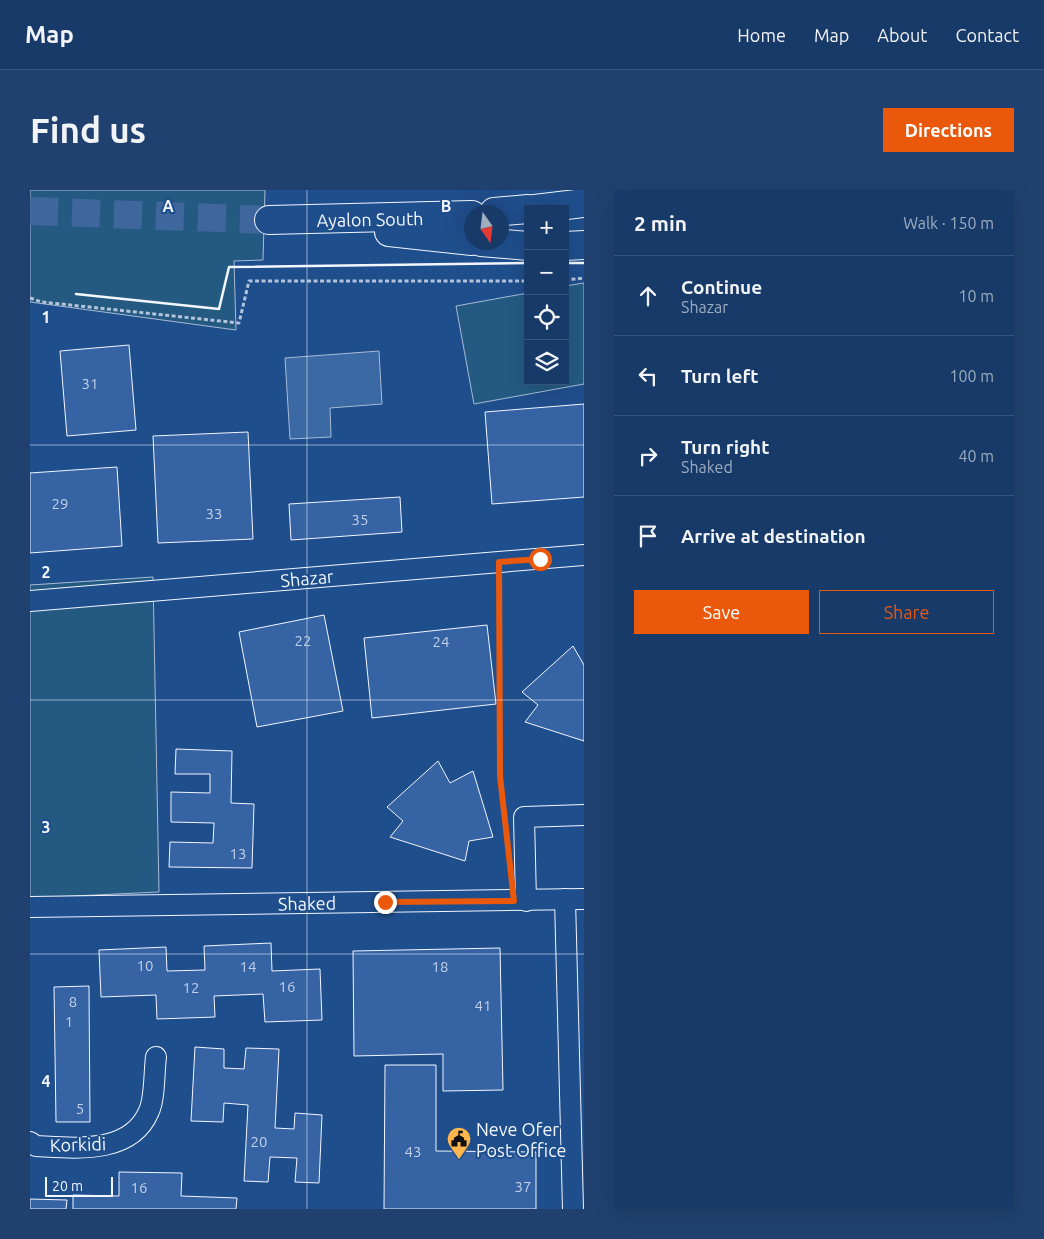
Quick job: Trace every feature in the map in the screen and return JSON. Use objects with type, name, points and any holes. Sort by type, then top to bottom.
[{"type":"highway","points":[[568,205],[584,203]]},
{"type":"highway","points":[[509,211],[524,209]]},
{"type":"highway","name":"Ayalon South","points":[[464,214],[276,220],[464,240]]},
{"type":"highway","points":[[509,244],[524,246]]},
{"type":"highway","points":[[569,246],[584,245]]},
{"type":"street","name":"Shazar","points":[[30,601],[584,555]]},
{"type":"street","points":[[526,901],[524,818],[584,815]]},
{"type":"street","points":[[573,1209],[575,899]]},
{"type":"street","name":"Shaked","points":[[30,907],[575,899]]},
{"type":"street","name":"Korkidi","points":[[30,1142],[36,1146],[82,1148],[118,1142],[139,1127],[150,1110],[156,1057]]},
{"type":"path","points":[[569,280],[584,278]]},
{"type":"path","points":[[30,298],[42,302],[239,323],[249,281],[524,282]]},
{"type":"path","points":[[499,562],[500,776],[504,814]]},
{"type":"shaded area","points":[[30,190],[265,190],[263,260],[234,261],[236,330],[30,302]]},
{"type":"shaded area","points":[[584,283],[584,384],[474,404],[456,306],[524,294],[524,385],[569,385],[569,285]]},
{"type":"shaded area","points":[[379,351],[382,404],[330,408],[331,437],[290,439],[285,358]]},
{"type":"shaded area","points":[[153,577],[159,892],[30,898],[30,585]]},
{"type":"building","points":[[129,345],[136,430],[67,436],[60,351]]},
{"type":"building","points":[[584,404],[584,497],[492,504],[485,412]]},
{"type":"building","points":[[248,432],[253,539],[158,543],[153,436]]},
{"type":"building","points":[[117,467],[122,546],[30,553],[30,473]]},
{"type":"building","points":[[400,497],[402,532],[291,540],[289,504]]},
{"type":"building","points":[[324,615],[343,711],[257,727],[239,632]]},
{"type":"building","points":[[487,625],[496,704],[372,718],[364,638]]},
{"type":"building","points":[[573,646],[584,665],[584,741],[525,722],[538,705],[522,692]]},
{"type":"building","points":[[176,749],[232,751],[231,803],[254,804],[252,868],[169,867],[170,842],[213,843],[214,823],[171,822],[171,792],[210,793],[210,774],[175,774]]},
{"type":"building","points":[[438,761],[450,783],[473,771],[493,837],[469,841],[465,861],[390,837],[403,821],[387,807]]},
{"type":"building","points":[[271,943],[272,971],[320,969],[322,1020],[265,1022],[263,994],[214,996],[215,1017],[157,1019],[156,995],[101,997],[99,950],[166,947],[167,971],[205,970],[204,946]]},
{"type":"building","points":[[500,948],[503,1090],[443,1091],[443,1054],[354,1056],[353,951]]},
{"type":"building","points":[[89,986],[90,1122],[56,1122],[54,987]]},
{"type":"building","points":[[195,1047],[224,1049],[224,1068],[244,1069],[246,1048],[279,1049],[275,1128],[294,1129],[295,1113],[322,1115],[319,1183],[295,1182],[297,1158],[270,1157],[268,1182],[244,1181],[248,1105],[224,1103],[223,1122],[191,1121]]},
{"type":"building","points":[[385,1065],[436,1065],[436,1151],[536,1152],[536,1209],[384,1209]]},
{"type":"building","points":[[119,1172],[182,1173],[181,1196],[237,1198],[236,1209],[73,1209],[73,1195],[119,1196]]},
{"type":"building","points":[[30,1199],[67,1200],[66,1209],[30,1209]]},
{"type":"tunnel","points":[[30,211],[269,220]]},
{"type":"wall","points":[[76,294],[219,309],[229,267],[524,263]]},
{"type":"wall","points":[[569,263],[584,263]]},
{"type":"place","name":"Neve Ofer Post Office","points":[[459,1160]]},
{"type":"route","points":[[385,902],[514,901],[500,776],[499,562],[540,559]]}]
